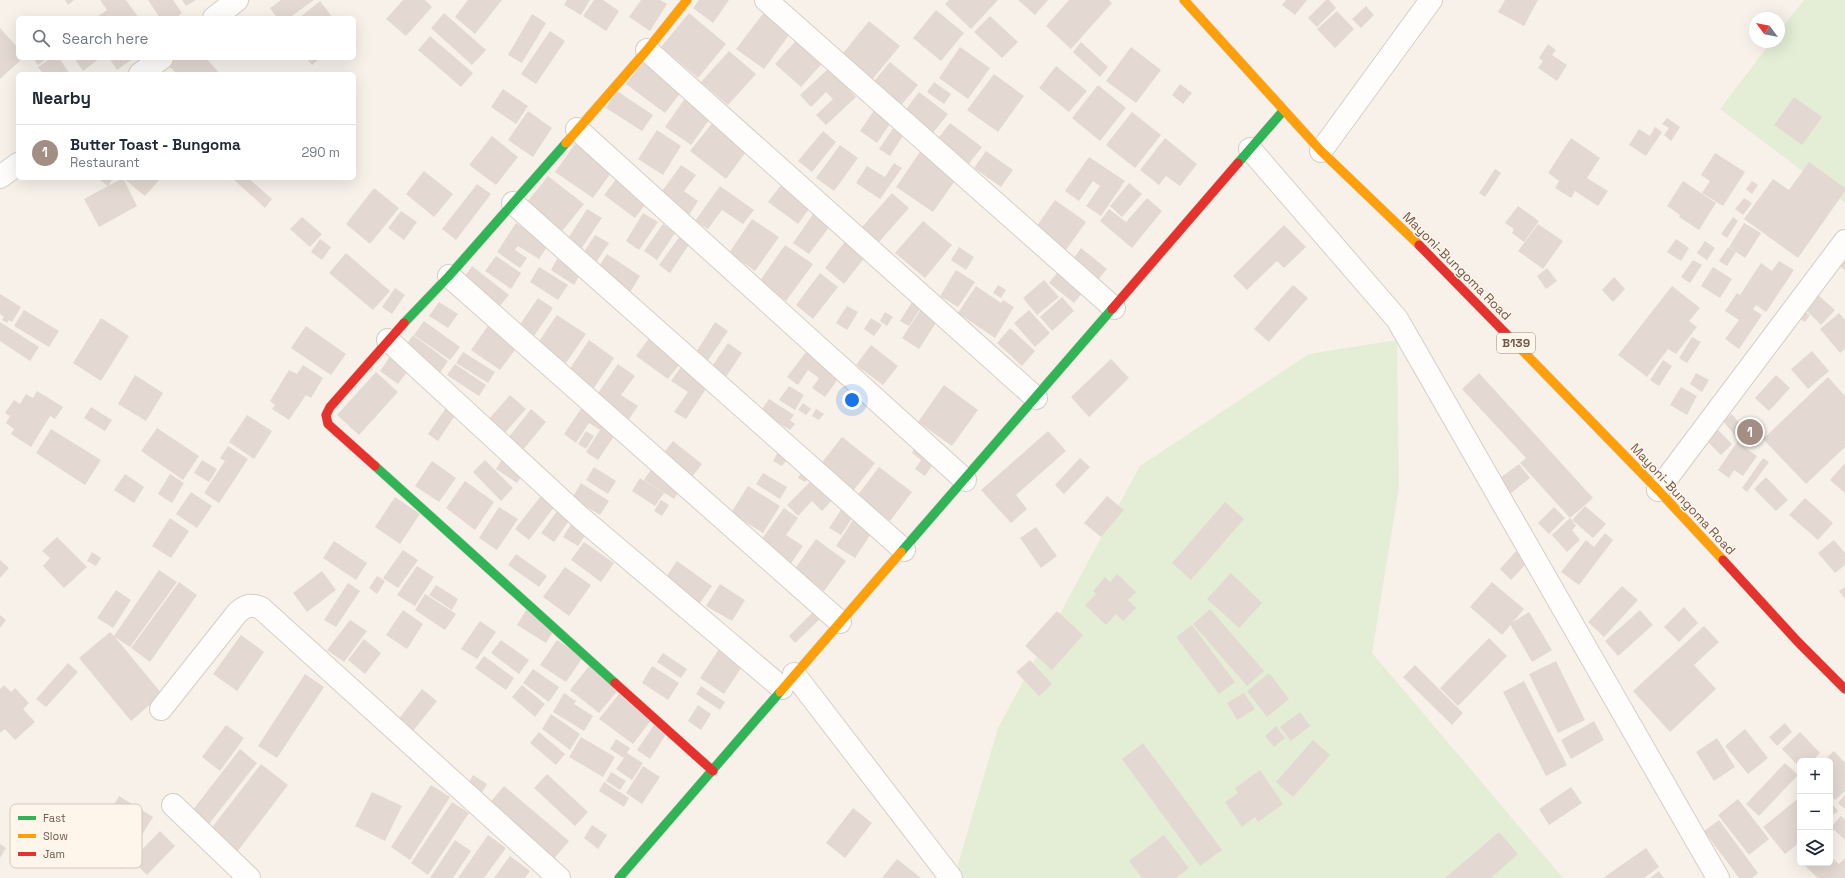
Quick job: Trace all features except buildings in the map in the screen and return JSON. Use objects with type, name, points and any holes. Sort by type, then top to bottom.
[{"type":"street","points":[[217,16],[237,0]]},
{"type":"street","points":[[687,0],[646,50],[449,276],[388,340],[330,407],[326,415],[328,424],[712,771]]},
{"type":"street","points":[[766,0],[1114,308]]},
{"type":"street","name":"Mayoni-Bungoma Road","points":[[1184,0],[1283,111],[1321,151],[1451,276],[1658,490],[1798,642],[1845,689]]},
{"type":"street","points":[[1321,151],[1431,0]]},
{"type":"street","points":[[646,50],[1036,398]]},
{"type":"street","points":[[143,72],[159,60]]},
{"type":"street","points":[[619,878],[1283,111]]},
{"type":"street","points":[[577,129],[965,480]]},
{"type":"street","points":[[1250,149],[1397,319],[1718,878]]},
{"type":"street","points":[[0,177],[16,165]]},
{"type":"street","points":[[513,203],[904,550]]},
{"type":"street","points":[[1658,490],[1845,241]]},
{"type":"street","points":[[449,276],[840,622]]},
{"type":"street","points":[[388,340],[581,518],[788,681],[951,878]]},
{"type":"street","points":[[161,709],[238,612],[246,606],[252,604],[261,608],[559,878]]},
{"type":"street","points":[[173,805],[249,878]]},
{"type":"green space","points":[[1804,0],[1845,0],[1845,203],[1720,109],[1766,48],[1785,48],[1785,24]]},
{"type":"green space","points":[[1397,340],[1399,487],[1372,653],[1563,878],[954,878],[998,728],[1140,466],[1309,354]]},
{"type":"traffic: fast","points":[[1238,163],[1283,111]]},
{"type":"traffic: fast","points":[[404,323],[449,276],[566,143]]},
{"type":"traffic: fast","points":[[901,552],[1112,309]]},
{"type":"traffic: fast","points":[[375,466],[615,683]]},
{"type":"traffic: fast","points":[[619,878],[780,692]]},
{"type":"traffic: slow","points":[[566,143],[647,50],[687,0]]},
{"type":"traffic: slow","points":[[1184,0],[1321,151],[1419,245]]},
{"type":"traffic: slow","points":[[1520,348],[1658,490],[1723,560]]},
{"type":"traffic: slow","points":[[780,692],[901,552]]},
{"type":"traffic: jam","points":[[1112,309],[1238,163]]},
{"type":"traffic: jam","points":[[1419,245],[1520,348]]},
{"type":"traffic: jam","points":[[375,466],[328,424],[326,415],[330,407],[404,323]]},
{"type":"traffic: jam","points":[[1723,560],[1798,642],[1845,689]]},
{"type":"traffic: jam","points":[[615,683],[713,771]]},
{"type":"place","name":"Butter Toast - Bungoma","points":[[1750,432]]}]
